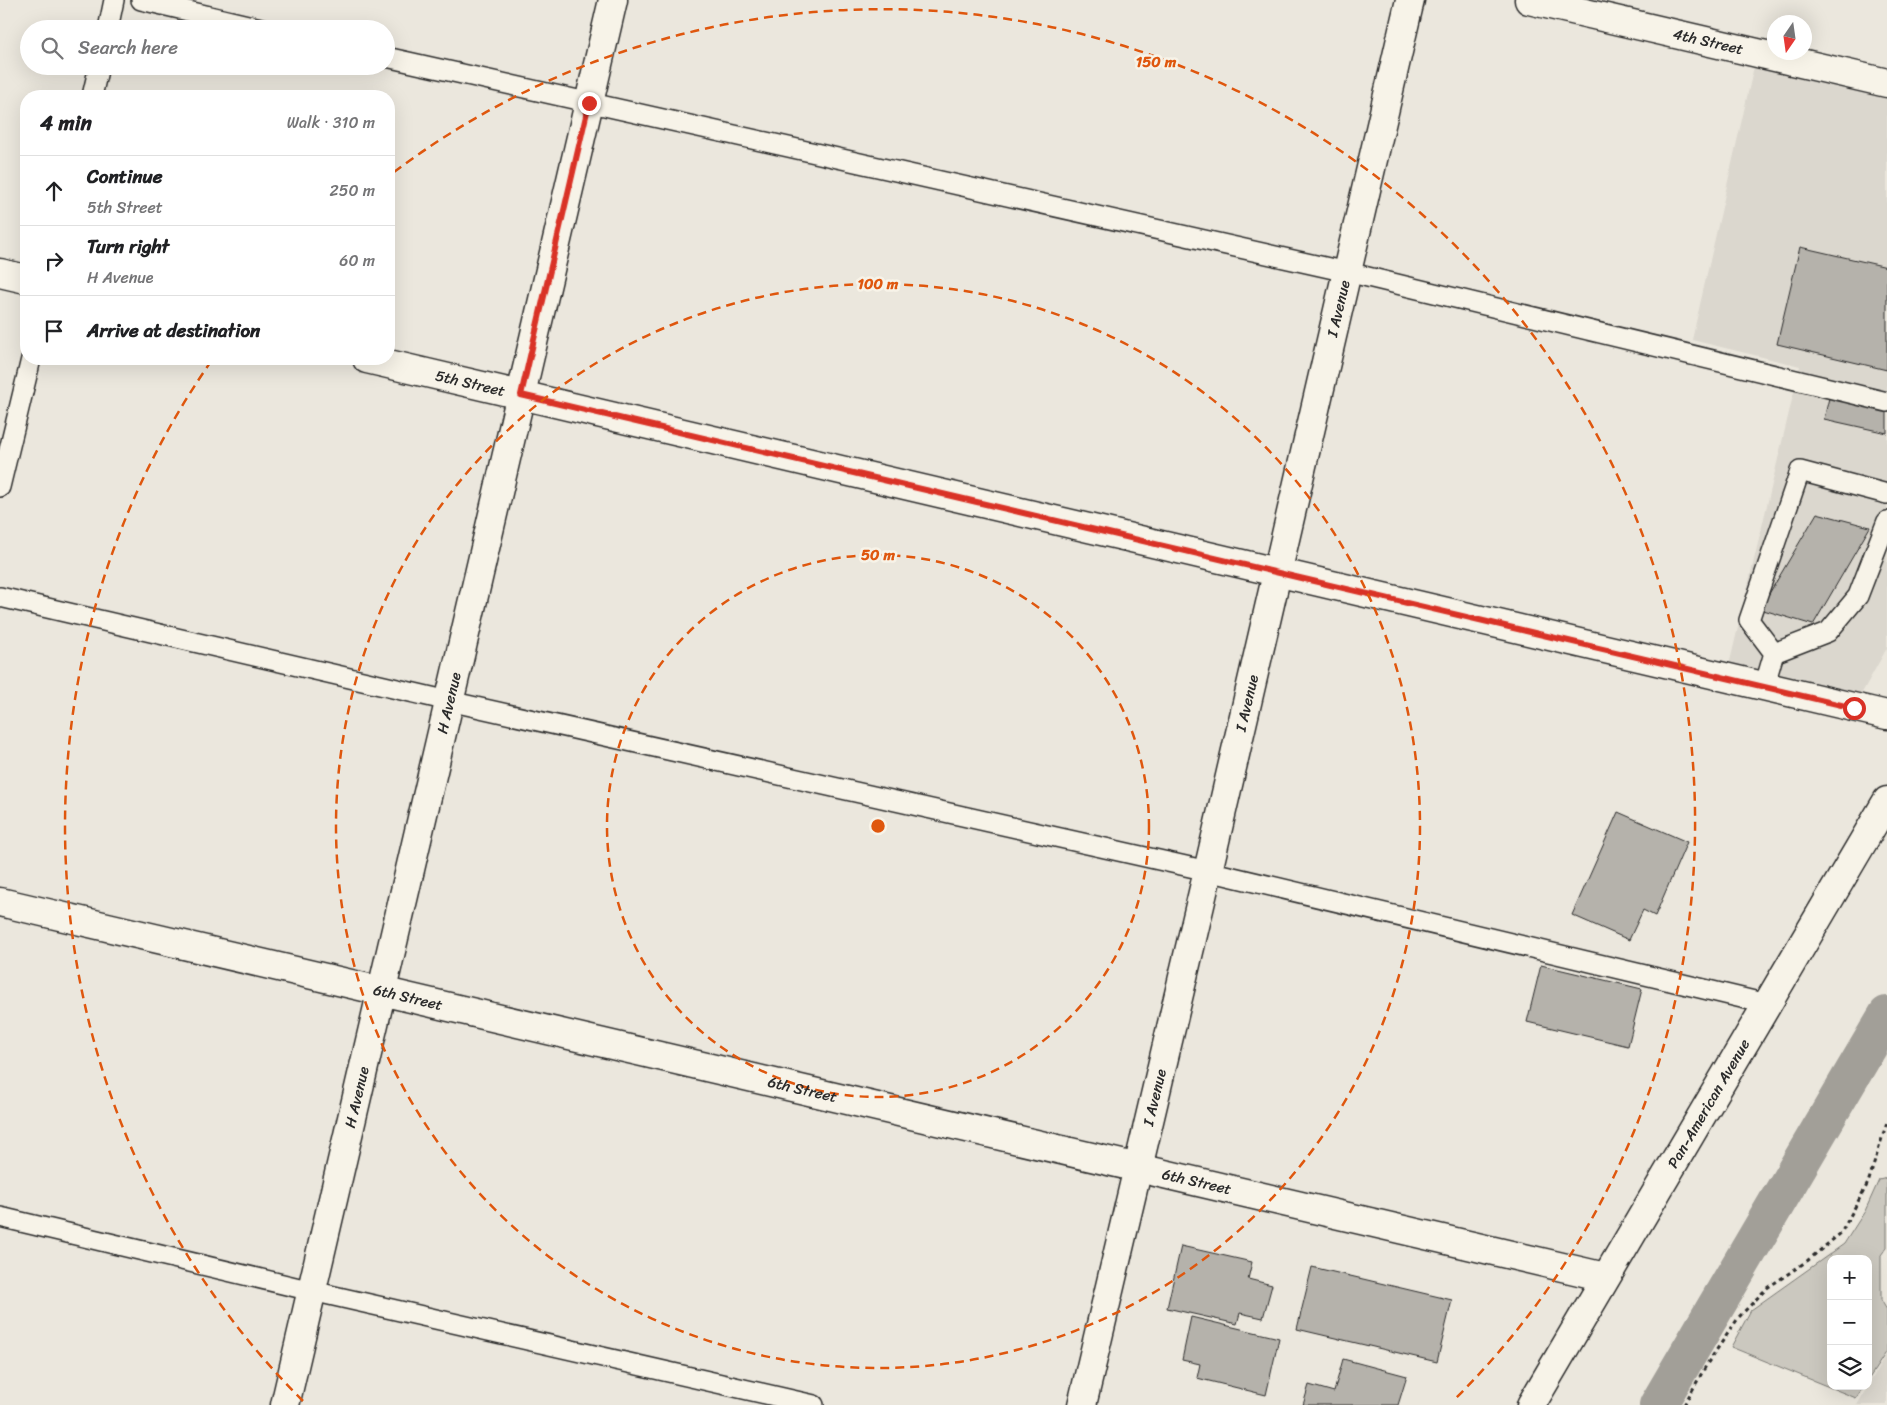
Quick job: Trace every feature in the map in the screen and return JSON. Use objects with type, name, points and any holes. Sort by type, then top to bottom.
[{"type":"street","name":"H Avenue","points":[[285,1405],[613,0]]},
{"type":"street","name":"I Avenue","points":[[1082,1405],[1139,1168],[1410,0]]},
{"type":"street","name":"4th Street","points":[[1529,0],[1887,83]]},
{"type":"street","points":[[0,272],[20,277]]},
{"type":"street","name":"5th Street","points":[[393,365],[1887,715]]},
{"type":"street","name":"Pan-American Avenue","points":[[1531,1405],[1887,801]]},
{"type":"street","name":"6th Street","points":[[0,902],[1605,1277]]},
{"type":"lane","points":[[110,20],[114,0]]},
{"type":"lane","points":[[141,0],[227,20]]},
{"type":"lane","points":[[395,59],[1347,272],[1887,402]]},
{"type":"lane","points":[[93,90],[97,75]]},
{"type":"lane","points":[[0,487],[30,365]]},
{"type":"lane","points":[[1774,653],[1749,620],[1800,471],[1887,494]]},
{"type":"lane","points":[[1774,653],[1828,632],[1858,596],[1887,521]]},
{"type":"lane","points":[[0,597],[449,701],[1208,870],[1766,1004]]},
{"type":"lane","points":[[1764,687],[1774,653]]},
{"type":"lane","points":[[0,1217],[312,1291],[814,1405]]},
{"type":"path","points":[[1684,1405],[1707,1364],[1739,1317],[1767,1288],[1807,1261],[1841,1233],[1868,1183],[1887,1122]]},
{"type":"shaded area","points":[[1757,53],[1767,55],[1767,60],[1787,60],[1887,83],[1887,648],[1854,707],[1726,678],[1800,366],[1692,340]]},
{"type":"shaded area","points":[[1887,1178],[1887,1247],[1881,1255],[1881,1300],[1887,1310],[1887,1351],[1872,1374],[1872,1255],[1828,1255],[1844,1244],[1865,1211],[1879,1180]]},
{"type":"shaded area","points":[[1827,1256],[1827,1386],[1731,1347],[1751,1310]]},
{"type":"shaded area","points":[[1887,1353],[1887,1405],[1857,1405],[1866,1390],[1872,1390],[1872,1379]]},
{"type":"shaded area","points":[[1836,1390],[1861,1390],[1856,1398]]},
{"type":"building","points":[[1800,247],[1887,267],[1887,370],[1777,344]]},
{"type":"building","points":[[1829,398],[1887,411],[1887,433],[1824,419]]},
{"type":"building","points":[[1817,513],[1870,527],[1813,625],[1760,609]]},
{"type":"building","points":[[1618,812],[1687,842],[1655,916],[1643,910],[1629,940],[1572,915]]},
{"type":"building","points":[[1541,965],[1642,989],[1628,1046],[1527,1022]]},
{"type":"building","points":[[1181,1246],[1252,1262],[1248,1279],[1272,1285],[1263,1318],[1240,1313],[1237,1324],[1167,1308]]},
{"type":"building","points":[[1312,1267],[1452,1300],[1437,1362],[1297,1329]]},
{"type":"building","points":[[1191,1317],[1279,1338],[1266,1395],[1197,1378],[1200,1364],[1182,1360]]},
{"type":"building","points":[[1343,1359],[1407,1376],[1398,1405],[1303,1405],[1309,1385],[1334,1392]]},
{"type":"waterway","points":[[1658,1405],[1887,1015]]},
{"type":"route","points":[[589,103],[521,395],[1854,708]]}]
